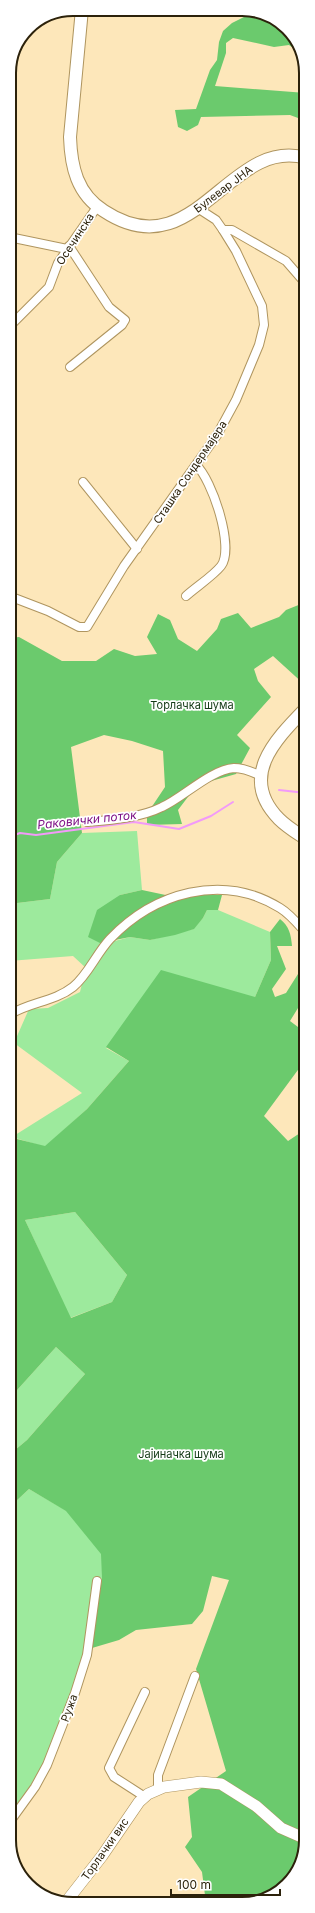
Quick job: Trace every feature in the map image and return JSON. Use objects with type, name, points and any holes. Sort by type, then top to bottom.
[{"type":"main road","points":[[81,16],[70,137],[71,154],[74,171],[79,184],[97,207]]},
{"type":"main road","name":"Булевар ЈНА","points":[[97,207],[120,221],[141,226],[171,223],[199,209],[240,174],[264,160],[291,155],[299,157]]},
{"type":"main road","points":[[299,716],[273,746],[266,757],[261,776],[262,792],[268,806],[279,819],[299,834]]},
{"type":"street","name":"Осечинска","points":[[16,320],[46,291],[54,277],[58,263],[97,207]]},
{"type":"street","name":"Сташка Сондермајера","points":[[16,599],[48,611],[79,627],[87,627],[136,549],[217,435],[236,400],[259,345],[264,326],[262,306],[236,251],[223,230],[216,220],[199,209]]},
{"type":"street","points":[[223,230],[232,230],[277,255],[290,265],[299,276]]},
{"type":"street","points":[[16,238],[68,247],[109,307],[125,320],[121,326],[70,367]]},
{"type":"street","points":[[186,596],[221,566],[223,559],[224,542],[216,500],[209,481],[196,465]]},
{"type":"street","points":[[83,482],[136,549]]},
{"type":"street","points":[[87,822],[110,820],[161,808],[202,782],[219,773],[234,768],[247,770],[261,776]]},
{"type":"street","points":[[16,1011],[55,997],[73,987],[116,934],[157,904],[177,895],[209,890],[235,892],[255,896],[280,908],[299,926]]},
{"type":"street","name":"Ружа","points":[[16,1813],[35,1787],[47,1765],[75,1692],[87,1654],[97,1581]]},
{"type":"street","points":[[158,1789],[158,1774],[195,1676]]},
{"type":"street","points":[[145,1692],[110,1768],[114,1777],[145,1797]]},
{"type":"street","name":"Торлачки вис","points":[[70,1897],[145,1797],[158,1789],[201,1782],[211,1782],[228,1787],[256,1806],[281,1828],[299,1836]]},
{"type":"green space","points":[[250,16],[257,18],[274,26],[285,35],[293,48],[289,45],[274,47],[233,38],[226,43],[226,53],[215,86],[299,92],[299,118],[290,115],[201,117],[198,125],[187,131],[178,127],[175,110],[196,109],[210,70],[217,60],[219,42],[223,31],[232,23],[244,17]]},
{"type":"green space","name":"Торлачка шума","points":[[299,605],[299,680],[273,656],[254,669],[258,681],[271,697],[237,735],[250,748],[236,774],[197,785],[178,810],[182,824],[147,825],[147,814],[165,787],[163,751],[132,741],[104,735],[71,747],[82,833],[57,862],[50,899],[16,903],[16,637],[19,637],[62,661],[96,661],[114,649],[135,656],[157,654],[147,637],[158,614],[170,620],[178,639],[197,651],[217,629],[221,619],[238,613],[251,628],[279,617],[286,610]]},
{"type":"green space","points":[[137,831],[142,890],[120,895],[111,942],[130,937],[150,940],[193,929],[203,918],[207,910],[218,910],[270,932],[271,960],[255,997],[106,1048],[129,1061],[87,1109],[45,1147],[16,1138],[16,1134],[82,1093],[16,1044],[16,1038],[29,1009],[48,1008],[80,992],[86,968],[73,956],[16,960],[16,903],[50,899],[57,862],[82,833]]},
{"type":"green space","points":[[142,890],[175,897],[192,894],[222,895],[218,910],[207,910],[203,918],[194,929],[175,935],[150,940],[130,937],[100,943],[88,937],[97,910],[120,895]]},
{"type":"green space","name":"Јајиначка шума","points":[[280,919],[286,924],[292,946],[277,946],[286,969],[272,989],[275,997],[286,993],[299,974],[299,1006],[290,1021],[299,1028],[299,1068],[264,1116],[288,1141],[299,1134],[299,1840],[295,1862],[289,1872],[274,1887],[264,1893],[253,1896],[205,1897],[202,1872],[185,1847],[192,1837],[188,1797],[226,1771],[196,1669],[229,1580],[212,1576],[203,1611],[192,1624],[136,1630],[119,1640],[92,1648],[102,1578],[101,1554],[66,1511],[29,1489],[16,1501],[16,1449],[27,1440],[85,1374],[56,1347],[16,1391],[16,1139],[45,1146],[87,1109],[129,1061],[106,1047],[161,970],[255,997],[271,960],[270,932]],"holes":[[[75,1212],[127,1275],[112,1302],[71,1318],[25,1220]]]},
{"type":"green space","points":[[75,1212],[127,1275],[112,1302],[70,1318],[25,1220]]},
{"type":"green space","points":[[56,1347],[85,1374],[27,1440],[16,1449],[16,1391]]},
{"type":"green space","points":[[29,1489],[67,1511],[102,1554],[102,1578],[99,1604],[87,1655],[35,1787],[16,1810],[16,1501]]},
{"type":"waterway","name":"Раковички поток","points":[[279,790],[299,792]]},
{"type":"waterway","name":"Раковички поток","points":[[16,834],[20,833],[36,835],[134,822],[179,829],[211,816],[233,802]]}]
